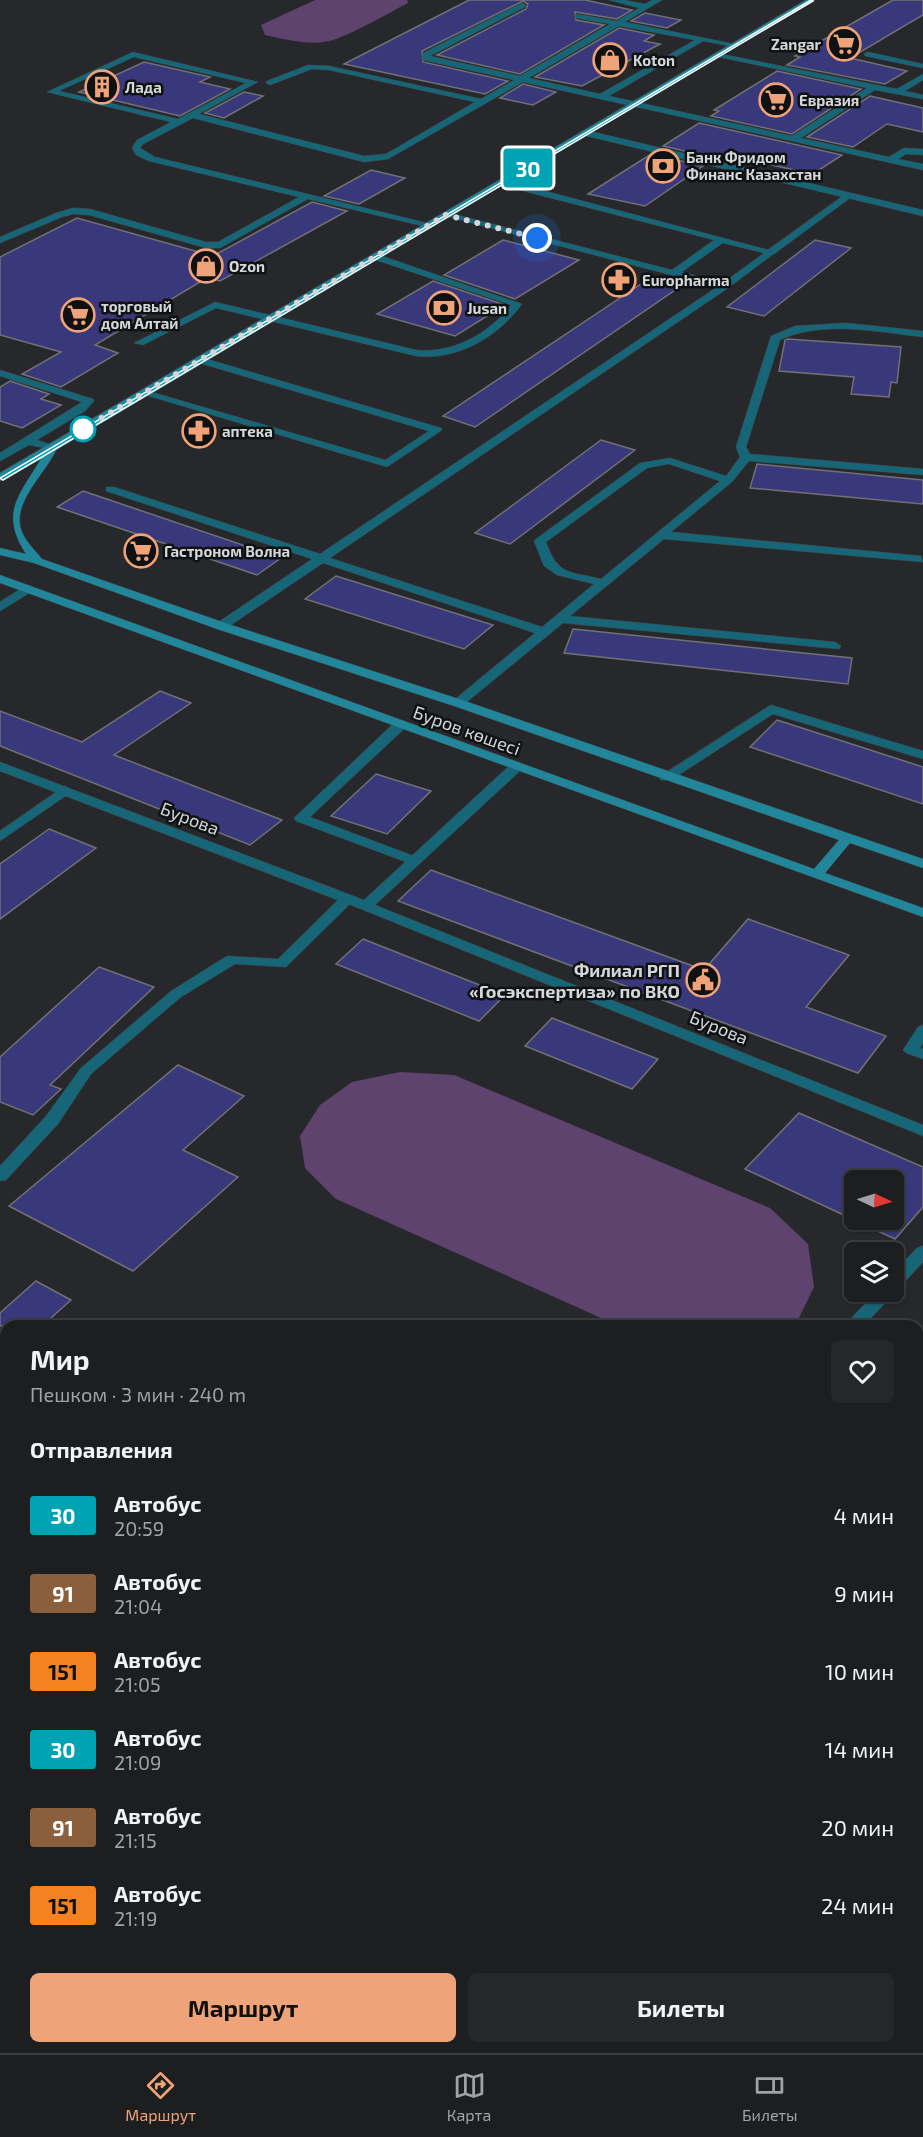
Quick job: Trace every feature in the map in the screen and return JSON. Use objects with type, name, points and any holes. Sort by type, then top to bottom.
[{"type":"main road","points":[[0,478],[811,0]]},
{"type":"main road","points":[[38,561],[14,528],[13,514],[31,482],[47,461],[51,448]]},
{"type":"main road","name":"Буров көшесі","points":[[0,551],[38,561],[221,626],[458,703],[666,777],[923,864]]},
{"type":"main road","name":"Буров көшесі","points":[[0,579],[923,913]]},
{"type":"main road","points":[[816,875],[847,839]]},
{"type":"street","points":[[613,0],[645,7]]},
{"type":"street","points":[[192,115],[364,159],[377,159],[388,156],[484,102],[658,0]]},
{"type":"street","points":[[522,5],[426,54],[426,58],[923,167]]},
{"type":"street","points":[[579,16],[735,45]]},
{"type":"street","points":[[600,97],[702,39]]},
{"type":"street","points":[[180,122],[51,92],[133,54],[254,82],[180,122],[140,142],[136,148],[139,153],[152,159],[304,198],[428,226]]},
{"type":"street","points":[[868,54],[923,66]]},
{"type":"street","points":[[719,55],[923,97]]},
{"type":"street","points":[[270,83],[310,67],[329,68],[484,102]]},
{"type":"street","points":[[898,92],[923,76]]},
{"type":"street","points":[[793,139],[874,87]]},
{"type":"street","points":[[585,133],[923,213]]},
{"type":"street","points":[[890,160],[904,151],[923,152]]},
{"type":"street","points":[[503,183],[771,252]]},
{"type":"street","points":[[221,626],[725,286],[847,196]]},
{"type":"street","points":[[0,240],[73,211],[90,212],[206,246],[220,245],[304,198]]},
{"type":"street","points":[[446,215],[725,286]]},
{"type":"street","points":[[674,273],[722,239]]},
{"type":"street","points":[[139,343],[215,305],[269,320],[416,353],[434,354],[464,346],[501,322],[517,304],[376,257]]},
{"type":"street","points":[[746,457],[741,447],[775,338],[795,329],[846,326],[923,334]]},
{"type":"street","points":[[144,393],[387,464],[437,430],[200,360]]},
{"type":"street","points":[[0,373],[89,401],[81,409],[0,458]]},
{"type":"street","points":[[28,441],[51,448]]},
{"type":"street","points":[[746,457],[923,472]]},
{"type":"street","points":[[458,703],[728,480],[746,457]]},
{"type":"street","points":[[604,583],[561,573],[548,564],[540,541],[644,465],[670,461],[728,480]]},
{"type":"street","points":[[110,489],[545,632]]},
{"type":"street","points":[[662,535],[921,559]]},
{"type":"street","points":[[0,607],[27,589]]},
{"type":"street","points":[[561,619],[835,646]]},
{"type":"street","points":[[666,777],[771,709],[923,754]]},
{"type":"street","points":[[400,725],[301,818],[414,861]]},
{"type":"street","name":"Бурова","points":[[0,766],[347,898],[923,1131]]},
{"type":"street","points":[[366,906],[516,767]]},
{"type":"street","points":[[0,837],[65,790]]},
{"type":"street","points":[[0,1176],[52,1120],[86,1071],[176,994],[232,959],[281,964],[347,898]]},
{"type":"street","points":[[923,1030],[911,1050],[923,1054]]},
{"type":"street","points":[[904,1272],[923,1252]]},
{"type":"street","points":[[861,1320],[877,1302]]},
{"type":"shaded area","points":[[315,0],[407,0],[408,3],[354,31],[328,41],[300,42],[265,35],[261,25]]},
{"type":"shaded area","points":[[400,1072],[454,1075],[770,1208],[808,1244],[814,1287],[798,1320],[606,1320],[336,1199],[305,1168],[300,1136],[320,1105],[352,1082]]},
{"type":"building","points":[[469,0],[585,0],[632,10],[617,19],[575,12],[576,20],[604,25],[520,74],[437,55],[526,9],[528,4],[523,1],[422,51],[423,62],[508,81],[485,94],[344,64]]},
{"type":"building","name":"Zangar","points":[[893,0],[923,0],[923,15],[850,58],[907,71],[885,84],[787,65],[800,57],[795,56]]},
{"type":"building","points":[[645,13],[681,20],[667,28],[631,21]]},
{"type":"building","points":[[619,28],[654,35],[644,41],[660,44],[582,86],[535,77]]},
{"type":"building","points":[[144,62],[210,77],[200,82],[230,89],[180,116],[79,92]]},
{"type":"building","name":"Евразия","points":[[777,71],[861,89],[792,134],[711,116],[719,111],[714,110]]},
{"type":"building","points":[[523,84],[556,92],[533,105],[500,98]]},
{"type":"building","points":[[244,92],[263,96],[224,118],[205,113]]},
{"type":"building","points":[[870,96],[923,108],[923,132],[887,124],[853,147],[807,137]]},
{"type":"building","points":[[699,123],[842,155],[813,174],[721,154],[714,158],[663,146]]},
{"type":"building","points":[[651,154],[703,166],[645,206],[588,194]]},
{"type":"building","points":[[371,170],[405,178],[359,204],[324,196]]},
{"type":"building","points":[[312,202],[347,211],[220,281],[208,277],[95,345],[118,353],[61,387],[22,374],[61,352],[0,335],[0,257],[77,218],[213,256]]},
{"type":"building","points":[[503,240],[579,260],[515,299],[444,275]]},
{"type":"building","points":[[815,240],[851,248],[764,316],[727,307]]},
{"type":"building","points":[[650,278],[681,286],[475,427],[443,416]]},
{"type":"building","name":"Jusan","points":[[433,281],[505,305],[455,336],[377,314]]},
{"type":"building","points":[[785,340],[901,347],[897,383],[891,382],[889,397],[851,394],[854,377],[779,371]]},
{"type":"building","points":[[10,381],[49,394],[41,399],[61,405],[22,428],[0,421],[0,387]]},
{"type":"building","points":[[601,440],[635,450],[510,544],[475,533]]},
{"type":"building","points":[[757,464],[923,480],[923,504],[750,488]]},
{"type":"building","points":[[83,491],[281,558],[257,575],[57,507]]},
{"type":"building","points":[[336,576],[493,625],[464,649],[305,599]]},
{"type":"building","points":[[573,629],[852,658],[848,684],[564,653]]},
{"type":"building","points":[[160,691],[191,703],[114,755],[282,820],[250,845],[0,746],[0,711],[82,742]]},
{"type":"building","points":[[777,720],[923,767],[923,804],[750,747]]},
{"type":"building","points":[[376,774],[431,791],[387,834],[331,816]]},
{"type":"building","points":[[49,829],[96,848],[0,919],[0,864]]},
{"type":"building","points":[[431,870],[704,970],[748,919],[849,955],[806,1007],[886,1036],[858,1073],[398,901]]},
{"type":"building","points":[[363,939],[505,995],[479,1021],[336,964]]},
{"type":"building","points":[[99,967],[154,987],[50,1085],[61,1089],[33,1115],[0,1102],[0,1057]]},
{"type":"building","points":[[552,1018],[658,1059],[632,1089],[525,1046]]},
{"type":"building","points":[[178,1065],[244,1096],[183,1150],[238,1177],[133,1271],[9,1206]]},
{"type":"building","points":[[799,1113],[923,1167],[923,1207],[904,1229],[904,1170],[844,1170],[844,1215],[745,1169]]},
{"type":"building","points":[[876,1230],[903,1230],[895,1239]]},
{"type":"building","points":[[36,1281],[71,1300],[49,1320],[0,1320],[0,1313]]},
{"type":"bus line","name":"30","points":[[0,478],[811,0]]},
{"type":"place","name":"Zangar","points":[[844,44]]},
{"type":"place","name":"Koton","points":[[610,60]]},
{"type":"place","name":"Лада","points":[[102,87]]},
{"type":"place","name":"Евразия","points":[[776,100]]},
{"type":"place","name":"Банк Фридом Финанс Казахстан","points":[[663,166]]},
{"type":"place","name":"Ozon","points":[[206,266]]},
{"type":"place","name":"Europharma","points":[[619,280]]},
{"type":"place","name":"Jusan","points":[[444,308]]},
{"type":"place","name":"торговый дом Алтай","points":[[78,315]]},
{"type":"place","name":"аптека","points":[[199,431]]},
{"type":"place","name":"Гастроном Волна","points":[[141,551]]},
{"type":"place","name":"Филиал РГП «Госэкспертиза» по ВКО","points":[[703,980]]},
{"type":"route","points":[[83,429],[446,215],[537,238]]}]
